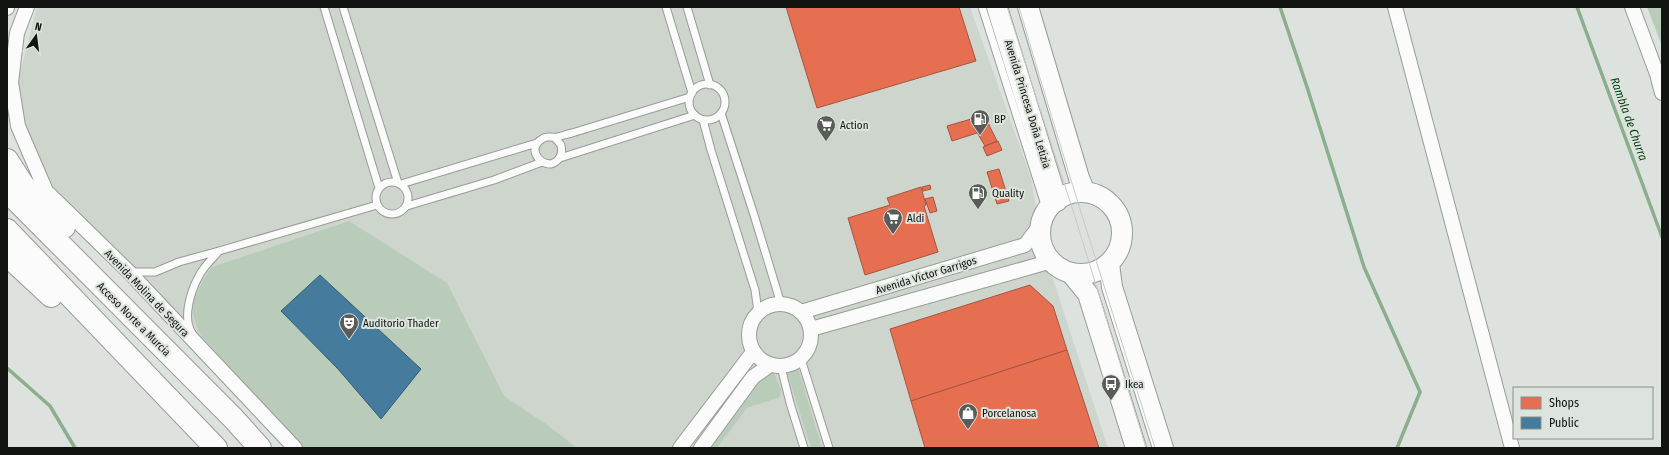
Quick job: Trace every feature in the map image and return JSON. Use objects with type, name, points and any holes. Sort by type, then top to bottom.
[{"type":"highway","points":[[7,160],[24,185],[159,324],[233,418]]},
{"type":"highway","name":"Acceso Norte a Murcia","points":[[7,191],[233,418],[260,448]]},
{"type":"highway","points":[[7,230],[215,448]]},
{"type":"highway","points":[[7,241],[111,348],[215,448]]},
{"type":"highway","points":[[7,255],[60,305],[111,348]]},
{"type":"street","name":"Avenida Molina de Segura","points":[[27,7],[17,33],[11,82],[18,126],[46,191],[129,272],[295,448]]},
{"type":"street","name":"Avenida Princesa Doña Letizia","points":[[997,7],[1048,212]]},
{"type":"street","points":[[1028,7],[1079,178],[1085,192]]},
{"type":"street","points":[[1395,7],[1512,448]]},
{"type":"street","points":[[1632,7],[1657,74],[1662,93]]},
{"type":"street","points":[[1085,192],[1095,194],[1108,202],[1117,213],[1122,227],[1122,242],[1116,255],[1109,264],[1096,272],[1084,274],[1071,273],[1058,267],[1048,258],[1042,245],[1048,212],[1070,194],[1085,192]]},
{"type":"street","name":"Avenida Víctor Garrigos","points":[[801,312],[1025,245],[1048,212]]},
{"type":"street","name":"Avenida Víctor Garrigos","points":[[811,329],[1044,263],[1048,258]]},
{"type":"street","points":[[1109,264],[1112,287],[1163,448]]},
{"type":"street","points":[[1071,273],[1088,294],[1136,448]]},
{"type":"street","points":[[701,448],[753,377],[776,366],[791,365],[801,359],[808,351],[811,340],[811,329],[808,320],[801,312],[792,306],[781,304],[768,306],[758,312],[748,331],[749,342],[753,352],[760,360],[776,366]]},
{"type":"street","points":[[680,448],[753,352]]},
{"type":"lane","points":[[324,7],[379,188]]},
{"type":"lane","points":[[343,7],[400,184],[407,191],[407,206],[403,211],[392,215],[386,213],[377,205],[376,196],[379,188],[386,183],[400,184],[537,143],[545,137],[554,138],[691,95],[697,88],[703,85],[710,85],[722,92],[724,106],[721,113],[716,118],[703,120],[695,115],[690,107],[691,95],[666,7]]},
{"type":"lane","points":[[687,7],[710,85]]},
{"type":"lane","points":[[982,7],[1048,212]]},
{"type":"lane","points":[[721,113],[781,304]]},
{"type":"lane","points":[[537,143],[535,147],[536,156],[542,162],[551,164],[560,158],[695,115]]},
{"type":"lane","points":[[703,120],[754,290],[758,312]]},
{"type":"lane","points":[[554,138],[561,144],[562,154],[560,158]]},
{"type":"lane","points":[[407,206],[500,178],[542,162]]},
{"type":"lane","points":[[129,272],[155,272],[178,262],[377,205]]},
{"type":"lane","points":[[210,359],[188,328],[188,304],[199,275],[219,251]]},
{"type":"lane","points":[[801,359],[828,448]]},
{"type":"lane","points":[[776,366],[790,403],[804,448]]},
{"type":"shaded area","points":[[37,7],[970,7],[1031,178],[1042,245],[1108,448],[289,448],[45,196],[15,93]]},
{"type":"green space","points":[[1647,7],[1662,7],[1662,46]]},
{"type":"green space","points":[[349,221],[447,283],[504,396],[546,424],[577,448],[304,448],[202,337],[194,318],[194,301],[201,285],[212,267]],"holes":[[[320,275],[421,369],[338,369],[281,311]]]},
{"type":"green space","points":[[797,365],[822,448],[811,448],[786,369]]},
{"type":"green space","points":[[772,368],[781,390],[780,397],[747,408],[717,448],[706,448],[760,376]]},
{"type":"building: Shops","points":[[786,7],[959,7],[976,61],[817,108]]},
{"type":"building: Shops","points":[[985,115],[989,125],[975,129],[977,133],[952,141],[947,126]]},
{"type":"building: Shops","points":[[989,125],[997,141],[985,146],[975,129]]},
{"type":"building: Shops","points":[[998,141],[1002,150],[987,156],[983,147]]},
{"type":"building: Shops","points":[[999,169],[1009,201],[997,204],[987,172]]},
{"type":"building: Shops","points":[[930,185],[931,189],[923,191],[922,187]]},
{"type":"building: Shops","name":"Aldi","points":[[921,187],[926,205],[924,206],[938,252],[865,275],[848,218],[890,205],[887,198]]},
{"type":"building: Shops","points":[[933,197],[937,211],[930,213],[925,199]]},
{"type":"building: Shops","points":[[1030,285],[1053,306],[1067,350],[911,401],[890,329]]},
{"type":"building: Shops","points":[[1067,350],[1099,448],[925,448],[911,401]]},
{"type":"building: Public","name":"Auditorio Thader","points":[[320,275],[421,369],[381,419],[338,369],[281,311]]},
{"type":"waterway","points":[[1280,7],[1364,267],[1420,392],[1397,448]]},
{"type":"waterway","name":"Rambla de Churra","points":[[1577,7],[1662,237]]},
{"type":"waterway","points":[[7,368],[50,406],[75,448]]},
{"type":"tram line","points":[[1007,7],[1076,220],[1146,448]]},
{"type":"tram line","points":[[1019,7],[1155,448]]},
{"type":"place","name":"BP","points":[[980,136]]},
{"type":"place","name":"Action","points":[[826,142]]},
{"type":"place","name":"Quality","points":[[978,210]]},
{"type":"place","name":"Aldi","points":[[893,235]]},
{"type":"place","name":"Auditorio Thader","points":[[349,340]]},
{"type":"place","name":"Ikea","points":[[1111,401]]},
{"type":"place","name":"Porcelanosa","points":[[968,430]]}]
